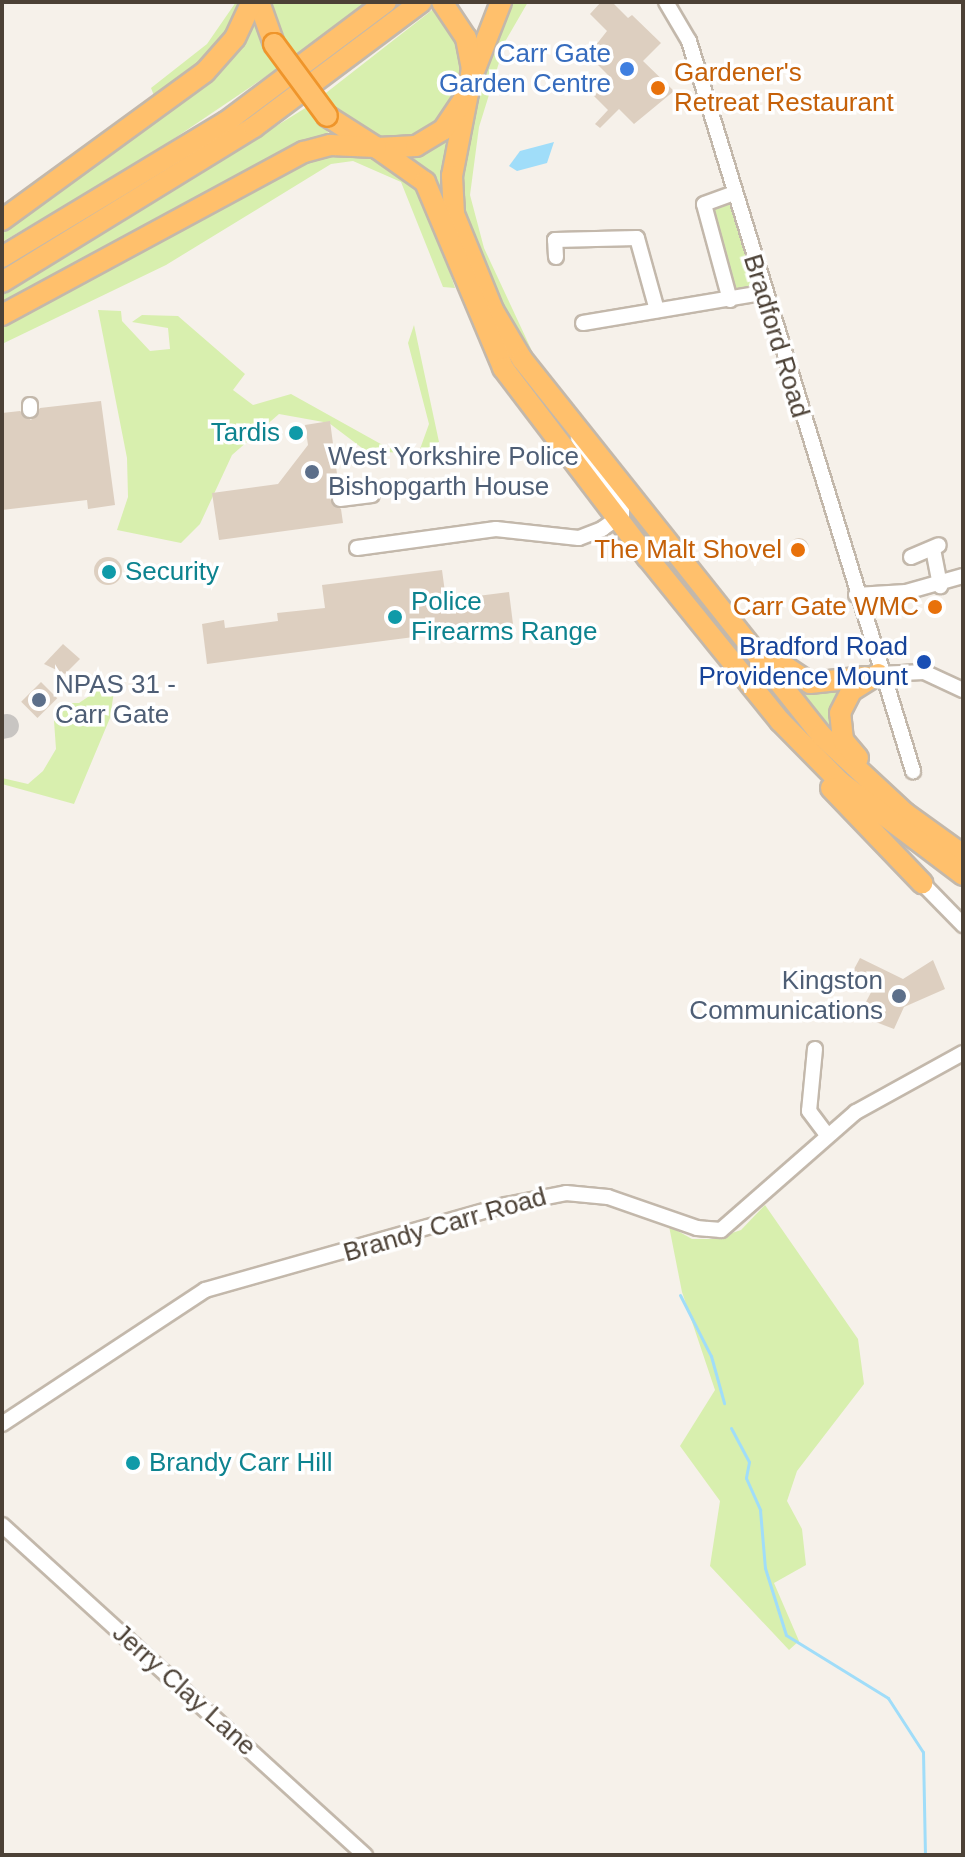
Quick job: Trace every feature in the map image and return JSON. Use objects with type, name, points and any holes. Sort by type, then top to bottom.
[{"type":"highway","points":[[2,220],[205,72],[235,38],[252,2]]},
{"type":"highway","points":[[259,2],[274,44],[327,116],[425,182],[503,368],[598,496],[780,721],[808,763],[922,883]]},
{"type":"highway","points":[[2,257],[226,122],[386,2]]},
{"type":"highway","points":[[2,282],[242,135],[421,2]]},
{"type":"highway","points":[[501,2],[470,88],[452,176],[457,225],[493,310],[576,434],[845,759],[963,852]]},
{"type":"highway","points":[[2,315],[304,152],[330,145],[377,148],[431,139],[449,125],[470,88],[469,46],[449,10]]},
{"type":"highway","points":[[728,621],[799,679],[832,685],[878,674]]},
{"type":"highway","points":[[878,674],[846,697],[840,713],[843,740],[889,790],[963,852]]},
{"type":"highway","points":[[780,721],[897,831],[963,875]]},
{"type":"street","name":"Bradford Road","points":[[666,2],[689,41],[732,194],[878,674],[913,771]]},
{"type":"street","points":[[730,300],[704,204],[732,194]]},
{"type":"street","points":[[556,257],[555,240],[637,238],[657,310]]},
{"type":"street","points":[[583,323],[763,293]]},
{"type":"street","points":[[357,548],[496,529],[579,538],[595,532],[622,515],[617,495],[576,434]]},
{"type":"street","points":[[340,499],[372,495]]},
{"type":"street","points":[[595,532],[598,496]]},
{"type":"street","points":[[911,557],[936,547],[940,586]]},
{"type":"street","points":[[856,595],[940,586],[963,576]]},
{"type":"street","points":[[878,674],[924,672],[963,690]]},
{"type":"street","points":[[922,883],[963,925]]},
{"type":"street","points":[[815,1049],[809,1111],[827,1135]]},
{"type":"street","name":"Brandy Carr Road","points":[[2,1424],[205,1290],[566,1193],[641,1204],[697,1228],[721,1230],[856,1112],[963,1053]]},
{"type":"street","name":"Jerry Clay Lane","points":[[2,1525],[365,1855]]},
{"type":"green space","points":[[236,2],[244,2],[239,16],[208,59],[155,98],[151,88],[207,44]]},
{"type":"green space","points":[[267,2],[367,2],[294,56],[278,35]]},
{"type":"green space","points":[[509,2],[528,2],[506,40],[479,127],[470,195],[484,248],[532,351],[498,299],[457,198],[475,104]]},
{"type":"green space","points":[[436,7],[453,27],[467,74],[439,122],[415,137],[389,139],[346,125],[322,96]]},
{"type":"green space","points":[[254,19],[277,69],[135,165],[2,242],[2,227]]},
{"type":"green space","points":[[307,107],[332,137],[2,308],[2,295]]},
{"type":"green space","points":[[453,132],[447,170],[520,367],[573,447],[515,378],[435,184],[411,155]]},
{"type":"green space","points":[[311,154],[373,155],[405,170],[426,200],[455,288],[443,287],[401,182],[353,161],[331,164],[166,265],[2,344],[2,325]]},
{"type":"green space","points":[[732,194],[763,293],[730,300],[704,204]]},
{"type":"green space","points":[[98,310],[121,311],[122,321],[150,351],[170,349],[168,328],[132,322],[142,315],[178,316],[245,374],[233,390],[253,405],[291,394],[388,448],[420,449],[429,424],[408,343],[414,325],[439,442],[423,454],[366,451],[329,423],[279,414],[232,455],[200,524],[181,543],[117,530],[128,497],[127,458]]},
{"type":"green space","points":[[627,506],[888,817],[767,695],[624,519]]},
{"type":"green space","points":[[116,678],[110,718],[74,804],[2,784],[2,778],[28,784],[43,771],[56,749],[54,721],[65,703],[79,703]]},
{"type":"green space","points":[[786,682],[842,690],[836,738]]},
{"type":"green space","points":[[765,1205],[858,1339],[864,1384],[797,1471],[787,1501],[802,1529],[806,1565],[774,1583],[799,1641],[789,1650],[710,1566],[720,1501],[680,1446],[715,1390],[682,1292],[669,1226],[692,1239],[714,1239],[741,1230]]},
{"type":"water","points":[[554,142],[547,163],[517,171],[509,166],[520,151]]},
{"type":"building","name":"Carr Gate Garden Centre","points":[[601,2],[612,2],[628,18],[632,15],[661,43],[643,61],[674,91],[634,124],[619,109],[600,128],[595,124],[608,110],[594,96],[611,78],[588,55],[607,31],[590,14]]},
{"type":"building","points":[[101,401],[115,505],[88,509],[87,500],[2,510],[2,413],[20,411],[31,420],[40,408]]},
{"type":"building","name":"West Yorkshire Police Bishopgarth House","points":[[330,421],[339,489],[330,499],[341,509],[343,523],[219,540],[212,493],[278,484],[308,445],[305,425]]},
{"type":"building","name":"The Malt Shovel","points":[[799,538],[806,541],[809,548],[806,555],[799,558],[792,555],[789,548],[792,541]]},
{"type":"building","name":"Security","points":[[108,557],[118,561],[122,571],[118,581],[108,585],[98,581],[94,571],[98,561]]},
{"type":"building","name":"Police Firearms Range","points":[[442,570],[446,600],[509,592],[513,624],[207,664],[202,624],[224,620],[225,628],[278,621],[277,613],[325,608],[322,585]]},
{"type":"building","points":[[63,644],[80,659],[65,674],[44,664]]},
{"type":"building","name":"NPAS 31 - Carr Gate","points":[[41,682],[57,698],[37,718],[21,702]]},
{"type":"building","name":"Kingston Communications","points":[[860,958],[903,979],[933,960],[945,989],[904,1007],[894,1029],[859,1015],[876,983],[853,971]]},
{"type":"waterway","points":[[680,1295],[711,1356],[724,1403]]},
{"type":"waterway","points":[[731,1428],[749,1462],[746,1478],[760,1510],[765,1568],[786,1635],[888,1698],[923,1752],[925,1855]]},
{"type":"taxiway","points":[[2,727],[7,726]]},
{"type":"place","name":"Carr Gate Garden Centre","points":[[627,69]]},
{"type":"place","name":"Gardener's Retreat Restaurant","points":[[658,88]]},
{"type":"place","name":"Tardis","points":[[296,433]]},
{"type":"place","name":"West Yorkshire Police Bishopgarth House","points":[[312,472]]},
{"type":"place","name":"The Malt Shovel","points":[[798,550]]},
{"type":"place","name":"Security","points":[[109,572]]},
{"type":"place","name":"Carr Gate WMC","points":[[935,607]]},
{"type":"place","name":"Police Firearms Range","points":[[395,617]]},
{"type":"place","name":"Bradford Road Providence Mount","points":[[924,662]]},
{"type":"place","name":"NPAS 31 - Carr Gate","points":[[39,700]]},
{"type":"place","name":"Kingston Communications","points":[[899,996]]},
{"type":"place","name":"Brandy Carr Hill","points":[[133,1463]]}]
